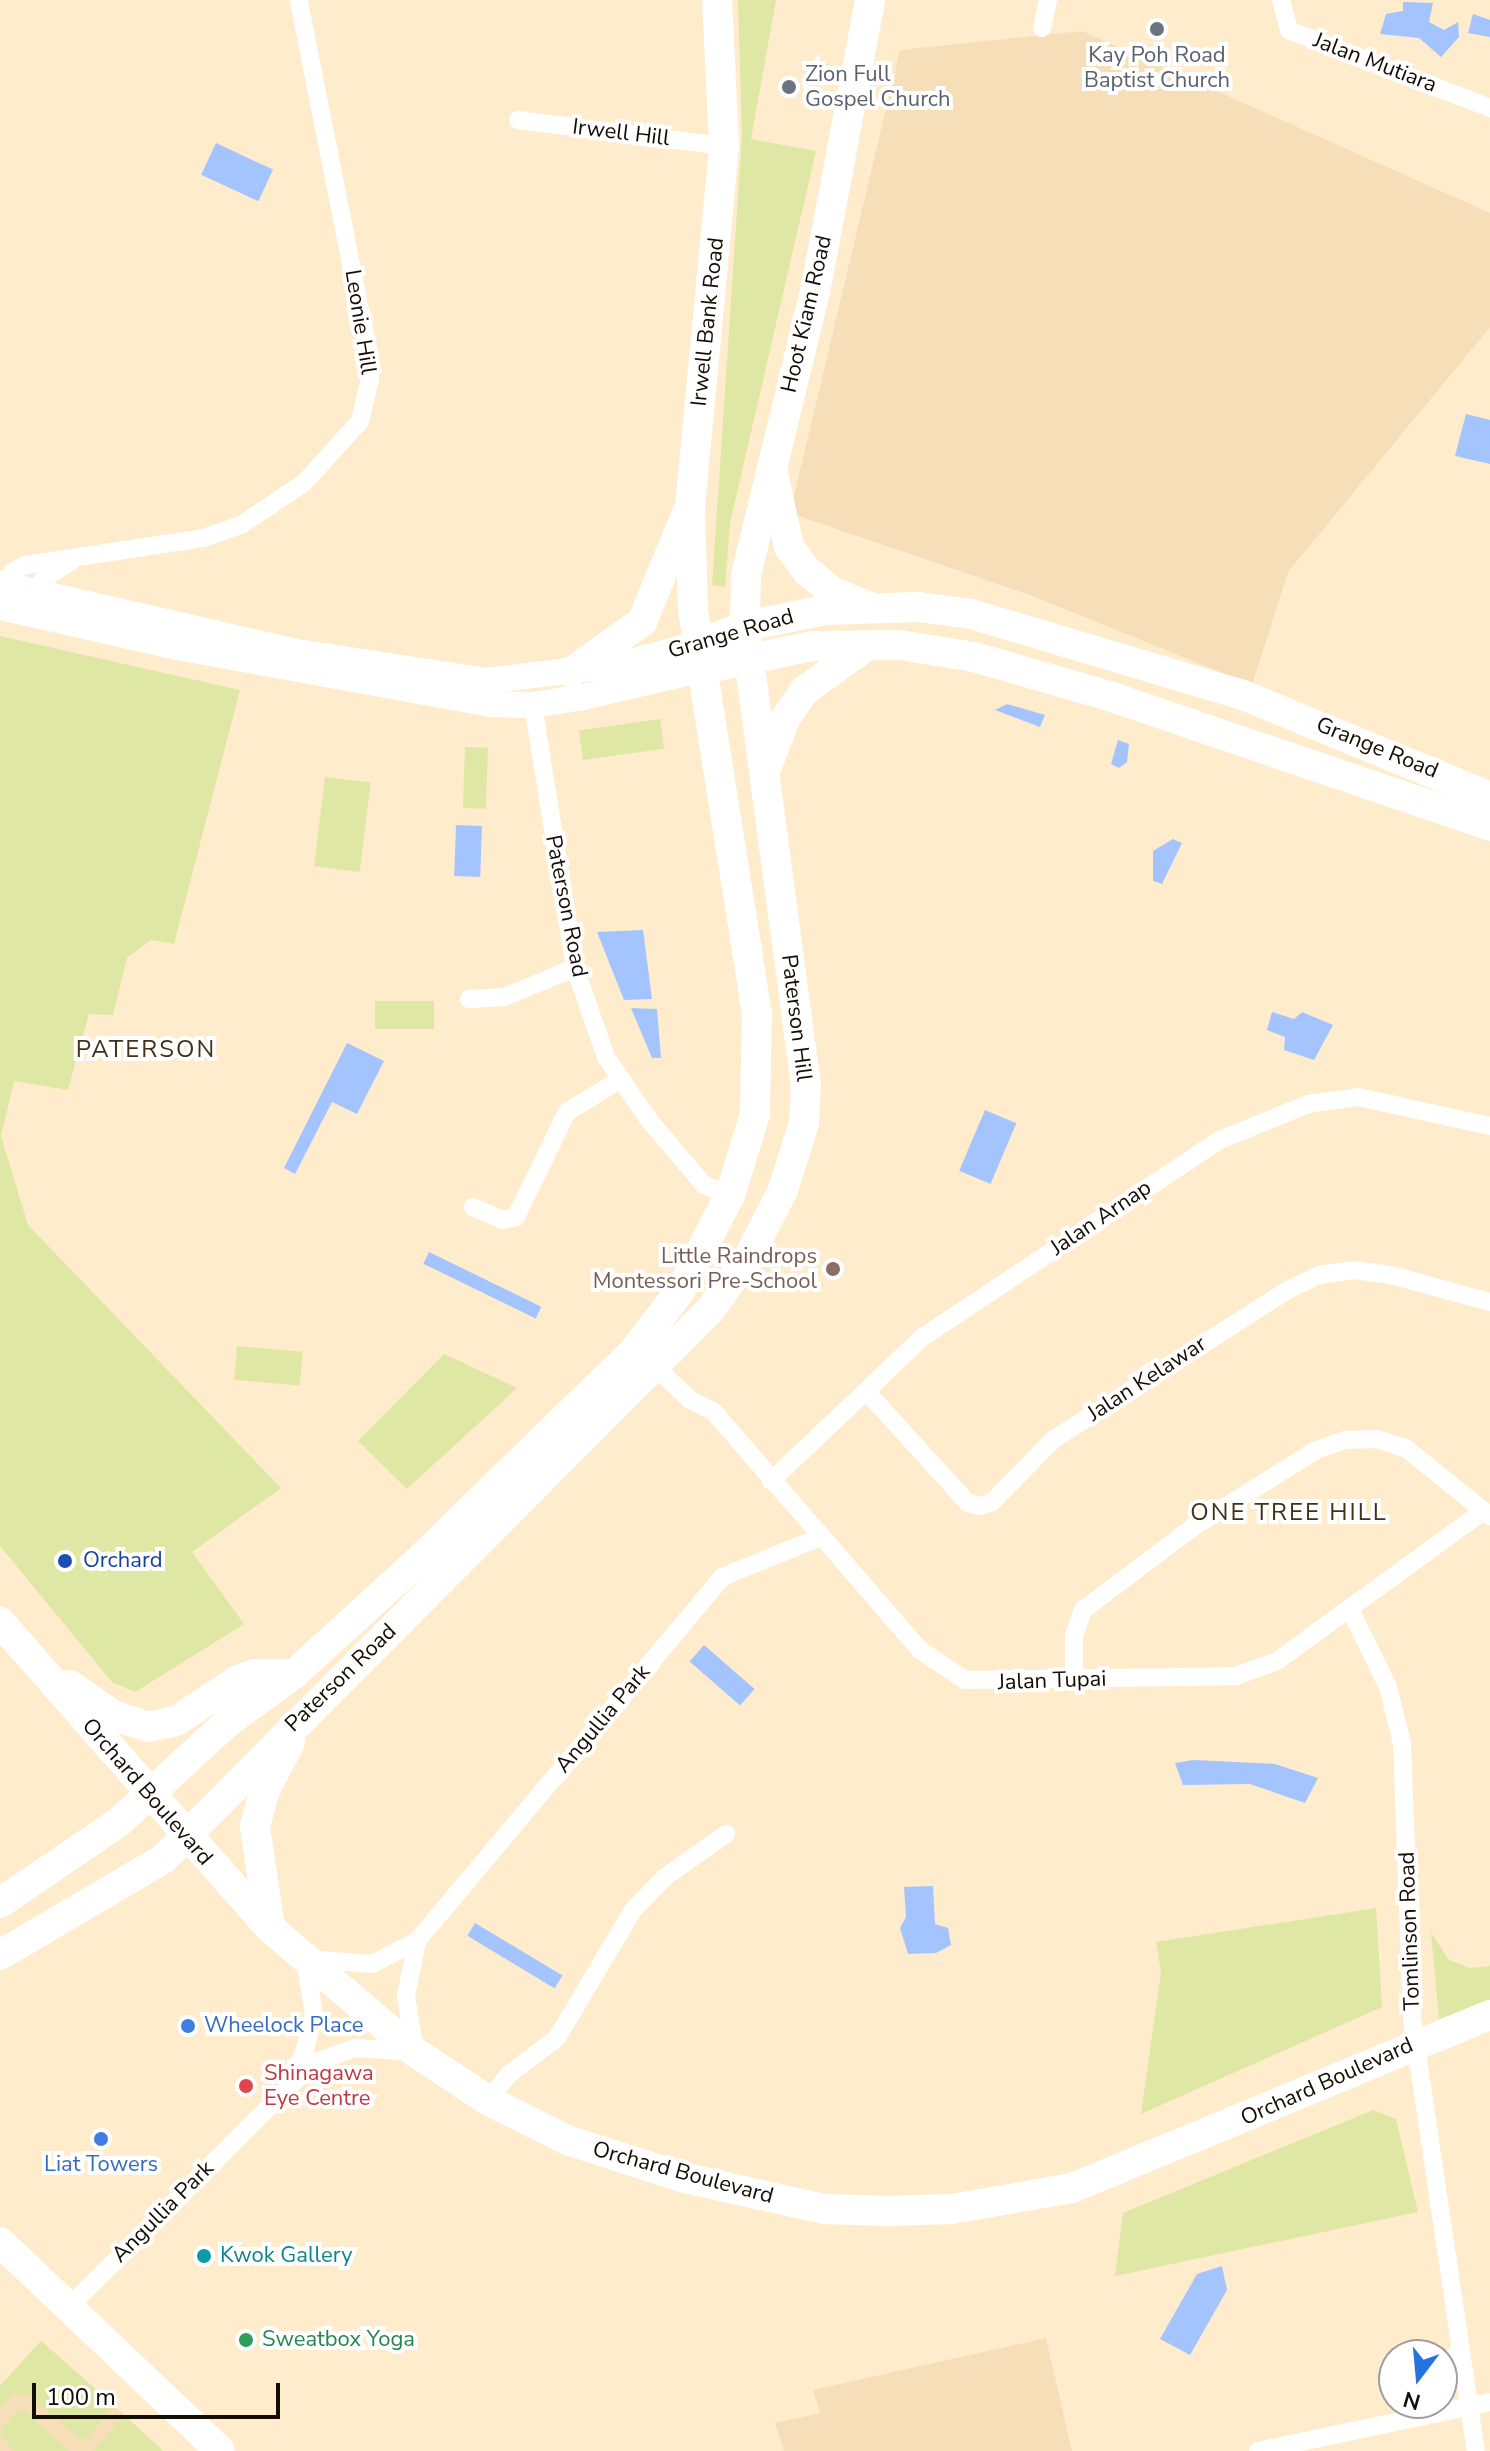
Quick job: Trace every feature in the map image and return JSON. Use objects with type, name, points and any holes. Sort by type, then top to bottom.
[{"type":"main road","name":"Irwell Bank Road","points":[[701,656],[690,507],[724,146],[717,0]]},
{"type":"main road","name":"Hoot Kiam Road","points":[[745,626],[746,575],[771,460],[815,292],[870,0]]},
{"type":"main road","points":[[771,460],[789,547],[807,571],[833,592],[869,607]]},
{"type":"main road","points":[[571,672],[618,644],[642,622],[690,507]]},
{"type":"main road","name":"Grange Road","points":[[12,598],[450,678],[517,680],[701,656],[750,658],[812,646],[868,645],[974,657],[1109,696],[1490,826]]},
{"type":"main road","name":"Grange Road","points":[[12,598],[396,689],[533,705],[701,656],[745,626],[869,607],[971,614],[1243,695],[1387,751],[1490,797]]},
{"type":"main road","points":[[971,614],[961,637],[974,657]]},
{"type":"main road","name":"Paterson Hill","points":[[645,1359],[711,1309],[750,1254],[787,1180],[804,1123],[806,1086],[745,626]]},
{"type":"main road","points":[[766,770],[786,717],[804,691],[868,645]]},
{"type":"main road","name":"Paterson Hill","points":[[645,1359],[713,1233],[717,1190],[755,1114],[757,1014],[701,656]]},
{"type":"main road","points":[[1372,785],[1387,786],[1398,777],[1387,751]]},
{"type":"main road","name":"Paterson Road","points":[[0,1903],[150,1797],[227,1723],[294,1674],[645,1359]]},
{"type":"main road","name":"Paterson Road","points":[[0,1955],[123,1886],[187,1835],[645,1359]]},
{"type":"main road","name":"Orchard Boulevard","points":[[0,1622],[150,1797],[270,1928],[305,1959],[415,2052],[489,2101],[623,2161],[753,2195],[824,2209],[952,2209],[1072,2188],[1112,2175],[1415,2042],[1490,2015]]},
{"type":"main road","points":[[25,1650],[113,1715],[148,1727],[176,1721],[238,1680],[255,1674],[294,1674]]},
{"type":"main road","points":[[270,1928],[255,1826],[264,1792],[311,1706]]},
{"type":"main road","points":[[0,2242],[220,2451]]},
{"type":"street","name":"Leonie Hill","points":[[12,598],[17,568],[203,538],[241,525],[304,483],[342,446],[367,404],[370,379],[360,306],[299,0]]},
{"type":"street","points":[[1042,28],[1048,0]]},
{"type":"street","name":"Jalan Mutiara","points":[[1281,0],[1289,30],[1490,108]]},
{"type":"street","name":"Irwell Hill","points":[[518,120],[724,146]]},
{"type":"street","name":"Leonie Hill","points":[[12,598],[61,565],[82,557]]},
{"type":"street","name":"Paterson Road","points":[[533,705],[575,968],[606,1057],[621,1079],[717,1190]]},
{"type":"street","points":[[469,999],[504,997],[575,968]]},
{"type":"street","points":[[473,1207],[502,1220],[516,1217],[567,1112],[621,1079]]},
{"type":"street","name":"Jalan Arnap","points":[[771,1481],[923,1337],[1220,1140],[1271,1115],[1358,1097],[1490,1126]]},
{"type":"street","name":"Jalan Kelawar","points":[[866,1391],[968,1503],[980,1506],[992,1502],[1054,1439],[1288,1290],[1319,1275],[1355,1270],[1391,1275],[1490,1302]]},
{"type":"street","name":"Jalan Tupai","points":[[645,1359],[689,1399],[713,1411],[818,1538],[920,1650],[965,1680],[1236,1676],[1277,1661],[1486,1514]]},
{"type":"street","points":[[1074,1680],[1074,1636],[1083,1610],[1193,1527],[1316,1450],[1345,1440],[1377,1439],[1407,1449],[1486,1514]]},
{"type":"street","name":"Angullia Park","points":[[289,2082],[307,2045],[314,2015],[305,1959],[372,1964],[390,1960],[417,1941],[722,1577],[818,1538]]},
{"type":"street","name":"Tomlinson Road","points":[[1350,1609],[1388,1687],[1402,1743],[1415,2042],[1476,2451]]},
{"type":"street","points":[[489,2101],[508,2075],[557,2038],[633,1910],[665,1877],[726,1834]]},
{"type":"street","name":"Angullia Park","points":[[70,2306],[289,2082],[330,2053],[355,2048],[415,2052],[406,1996],[417,1941]]},
{"type":"street","points":[[1258,2451],[1490,2402]]},
{"type":"street","points":[[1390,2422],[1394,2419]]},
{"type":"shaded area","points":[[1082,31],[1490,213],[1490,327],[1288,572],[1252,685],[1030,595],[790,513],[900,50]]},
{"type":"shaded area","points":[[1046,2338],[1072,2451],[784,2451],[775,2423],[820,2413],[813,2390]]},
{"type":"shaded area","points":[[41,2341],[163,2451],[0,2451],[0,2386]]},
{"type":"green space","points":[[738,0],[776,0],[751,139],[816,151],[730,523],[725,587],[712,585],[742,136]]},
{"type":"green space","points":[[0,636],[240,690],[174,944],[151,940],[127,958],[113,1015],[89,1014],[68,1090],[14,1081],[1,1136],[28,1225],[281,1488],[192,1552],[244,1624],[135,1692],[112,1682],[0,1546]]},
{"type":"green space","points":[[660,719],[664,749],[583,760],[579,730]]},
{"type":"green space","points":[[465,747],[488,748],[486,809],[463,808]]},
{"type":"green space","points":[[325,777],[371,783],[360,872],[314,866]]},
{"type":"green space","points":[[375,1001],[434,1001],[434,1029],[375,1029]]},
{"type":"green space","points":[[237,1346],[303,1352],[300,1386],[234,1380]]},
{"type":"green space","points":[[444,1354],[517,1388],[407,1489],[358,1441]]},
{"type":"green space","points":[[1376,1908],[1382,2007],[1141,2114],[1161,1972],[1156,1942]]},
{"type":"green space","points":[[1431,1932],[1449,1960],[1469,1968],[1490,1966],[1490,2001],[1439,2019]]},
{"type":"green space","points":[[1373,2110],[1396,2119],[1418,2212],[1115,2276],[1123,2213]]},
{"type":"green space","points":[[41,2341],[114,2405],[88,2438],[80,2439],[30,2396],[13,2393],[0,2408],[0,2386]]},
{"type":"green space","points":[[25,2411],[68,2451],[13,2451],[0,2432],[16,2412]]},
{"type":"green space","points":[[124,2415],[163,2451],[94,2451]]},
{"type":"water","points":[[1403,2],[1433,3],[1429,22],[1444,30],[1458,22],[1459,37],[1441,57],[1419,38],[1380,34],[1386,14],[1403,11]]},
{"type":"water","points":[[1473,14],[1490,20],[1490,37],[1468,33]]},
{"type":"water","points":[[216,143],[273,170],[258,201],[201,175]]},
{"type":"water","points":[[1466,414],[1490,420],[1490,464],[1455,456]]},
{"type":"water","points":[[1007,704],[1045,715],[1040,727],[995,710]]},
{"type":"water","points":[[1118,740],[1129,744],[1127,762],[1119,768],[1111,764]]},
{"type":"water","points":[[456,825],[482,826],[480,877],[454,876]]},
{"type":"water","points":[[1173,839],[1182,843],[1162,884],[1153,881],[1153,851]]},
{"type":"water","points":[[643,930],[652,999],[624,1000],[597,932]]},
{"type":"water","points":[[631,1008],[657,1009],[661,1058],[652,1058]]},
{"type":"water","points":[[1272,1012],[1294,1019],[1302,1012],[1333,1025],[1314,1060],[1284,1050],[1285,1037],[1267,1030]]},
{"type":"water","points":[[347,1043],[384,1061],[357,1114],[332,1102],[295,1174],[284,1168]]},
{"type":"water","points":[[985,1110],[1016,1123],[991,1184],[959,1171]]},
{"type":"water","points":[[429,1252],[541,1307],[536,1318],[423,1264]]},
{"type":"water","points":[[704,1645],[755,1689],[740,1706],[690,1662]]},
{"type":"water","points":[[1193,1760],[1275,1764],[1318,1778],[1305,1803],[1250,1784],[1183,1785],[1175,1763]]},
{"type":"water","points":[[933,1886],[935,1924],[948,1928],[951,1945],[936,1953],[908,1954],[900,1928],[906,1917],[904,1887]]},
{"type":"water","points":[[475,1923],[562,1976],[555,1988],[467,1936]]},
{"type":"water","points":[[1222,2266],[1227,2290],[1190,2355],[1160,2339],[1197,2274]]},
{"type":"place","name":"Kay Poh Road Baptist Church","points":[[1157,29]]},
{"type":"place","name":"Zion Full Gospel Church","points":[[789,87]]},
{"type":"place","name":"Little Raindrops Montessori Pre-School","points":[[833,1269]]},
{"type":"place","name":"Orchard","points":[[65,1561]]},
{"type":"place","name":"Wheelock Place","points":[[188,2026]]},
{"type":"place","name":"Shinagawa Eye Centre","points":[[246,2086]]},
{"type":"place","name":"Liat Towers","points":[[101,2139]]},
{"type":"place","name":"Kwok Gallery","points":[[204,2256]]},
{"type":"place","name":"Sweatbox Yoga","points":[[246,2340]]},
{"type":"district","name":"PATERSON","points":[[146,1050]]},
{"type":"district","name":"ONE TREE HILL","points":[[1289,1513]]}]
